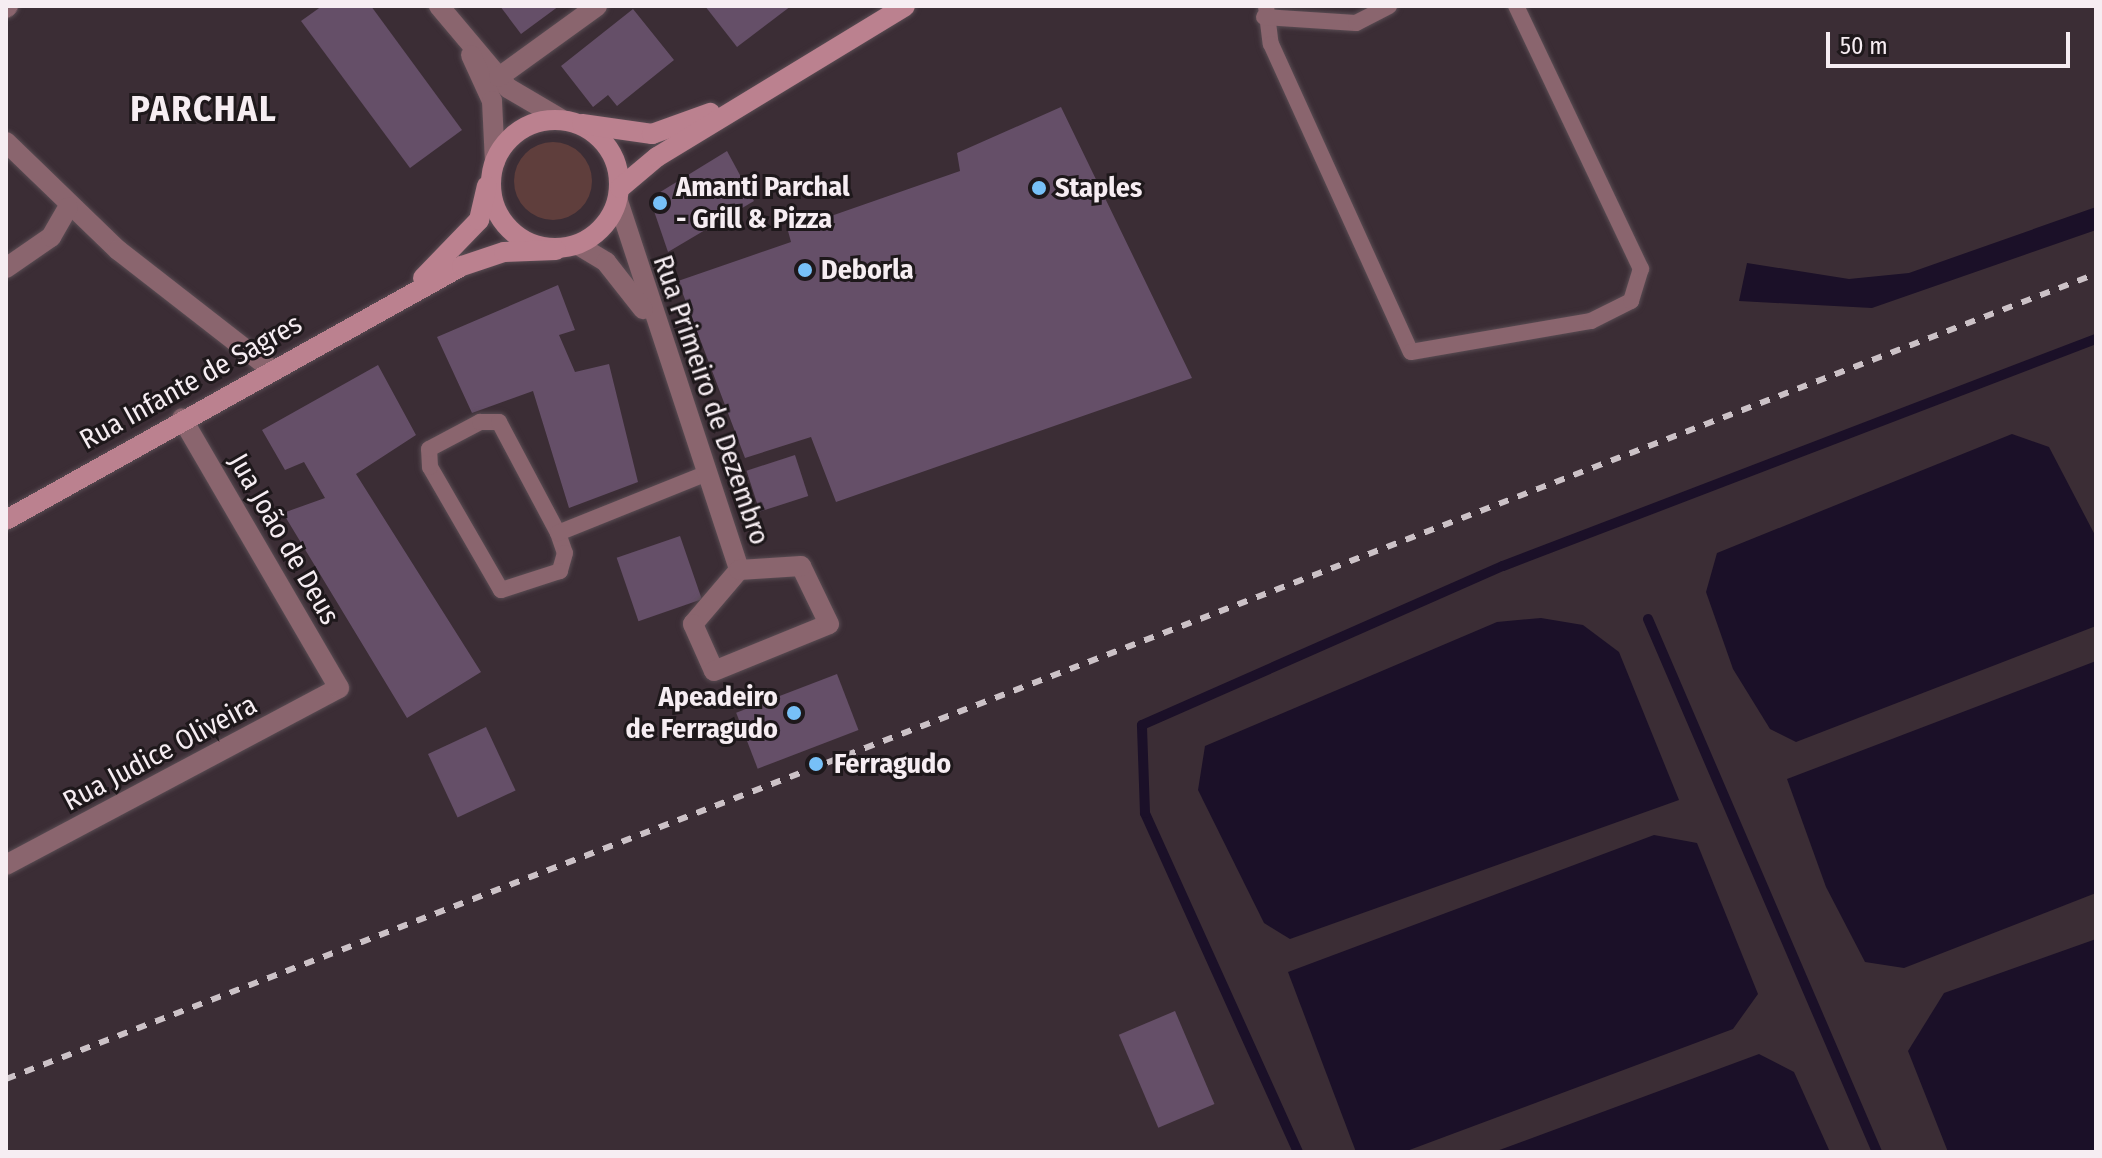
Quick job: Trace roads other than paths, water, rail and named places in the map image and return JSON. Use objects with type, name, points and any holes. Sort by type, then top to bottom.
[{"type":"main road","points":[[405,295],[504,252],[556,250],[578,245],[598,234],[619,194],[747,100],[905,6]]},
{"type":"main road","points":[[405,295],[479,220],[492,168],[512,136],[569,121],[652,134],[747,100]]},
{"type":"main road","points":[[569,121],[611,151],[619,194]]},
{"type":"main road","points":[[492,168],[499,218],[526,243],[556,250]]},
{"type":"main road","name":"Rua Infante de Sagres","points":[[6,520],[405,295]]},
{"type":"street","points":[[439,6],[462,37],[499,77],[569,121]]},
{"type":"street","points":[[499,77],[597,6]]},
{"type":"street","points":[[462,37],[492,101],[492,168]]},
{"type":"street","points":[[6,142],[68,207],[271,369]]},
{"type":"street","name":"Rua Primeiro de Dezembro","points":[[619,194],[655,329],[739,570]]},
{"type":"street","points":[[6,268],[51,237],[68,207]]},
{"type":"street","points":[[578,245],[606,262],[655,329]]},
{"type":"street","name":"Jua João de Deus","points":[[182,418],[339,688]]},
{"type":"street","name":"Rua Primeiro de Dezembro","points":[[801,566],[829,624],[714,671],[693,624],[739,570],[801,566]]},
{"type":"street","name":"Rua Judice Oliveira","points":[[6,865],[339,688]]},
{"type":"lane","points":[[1268,10],[1356,23],[1389,6]]},
{"type":"lane","points":[[1268,10],[1411,352],[1591,321],[1631,301],[1638,280],[1641,269],[1620,217],[1516,6]]},
{"type":"lane","points":[[480,422],[499,422],[558,533],[566,565],[501,590],[430,467],[429,449],[480,422]]},
{"type":"lane","points":[[558,533],[705,474]]},
{"type":"waterway","points":[[1298,1152],[1145,813],[1142,725],[1503,566],[2096,339]]},
{"type":"waterway","points":[[1648,619],[1877,1152]]},
{"type":"railway","points":[[6,1079],[2096,274]]},
{"type":"place","name":"Staples","points":[[1039,188]]},
{"type":"place","name":"Amanti Parchal - Grill & Pizza","points":[[660,203]]},
{"type":"place","name":"Deborla","points":[[805,270]]},
{"type":"place","name":"Apeadeiro de Ferragudo","points":[[794,713]]},
{"type":"place","name":"Ferragudo","points":[[816,764]]},
{"type":"district","name":"PARCHAL","points":[[204,110]]}]
